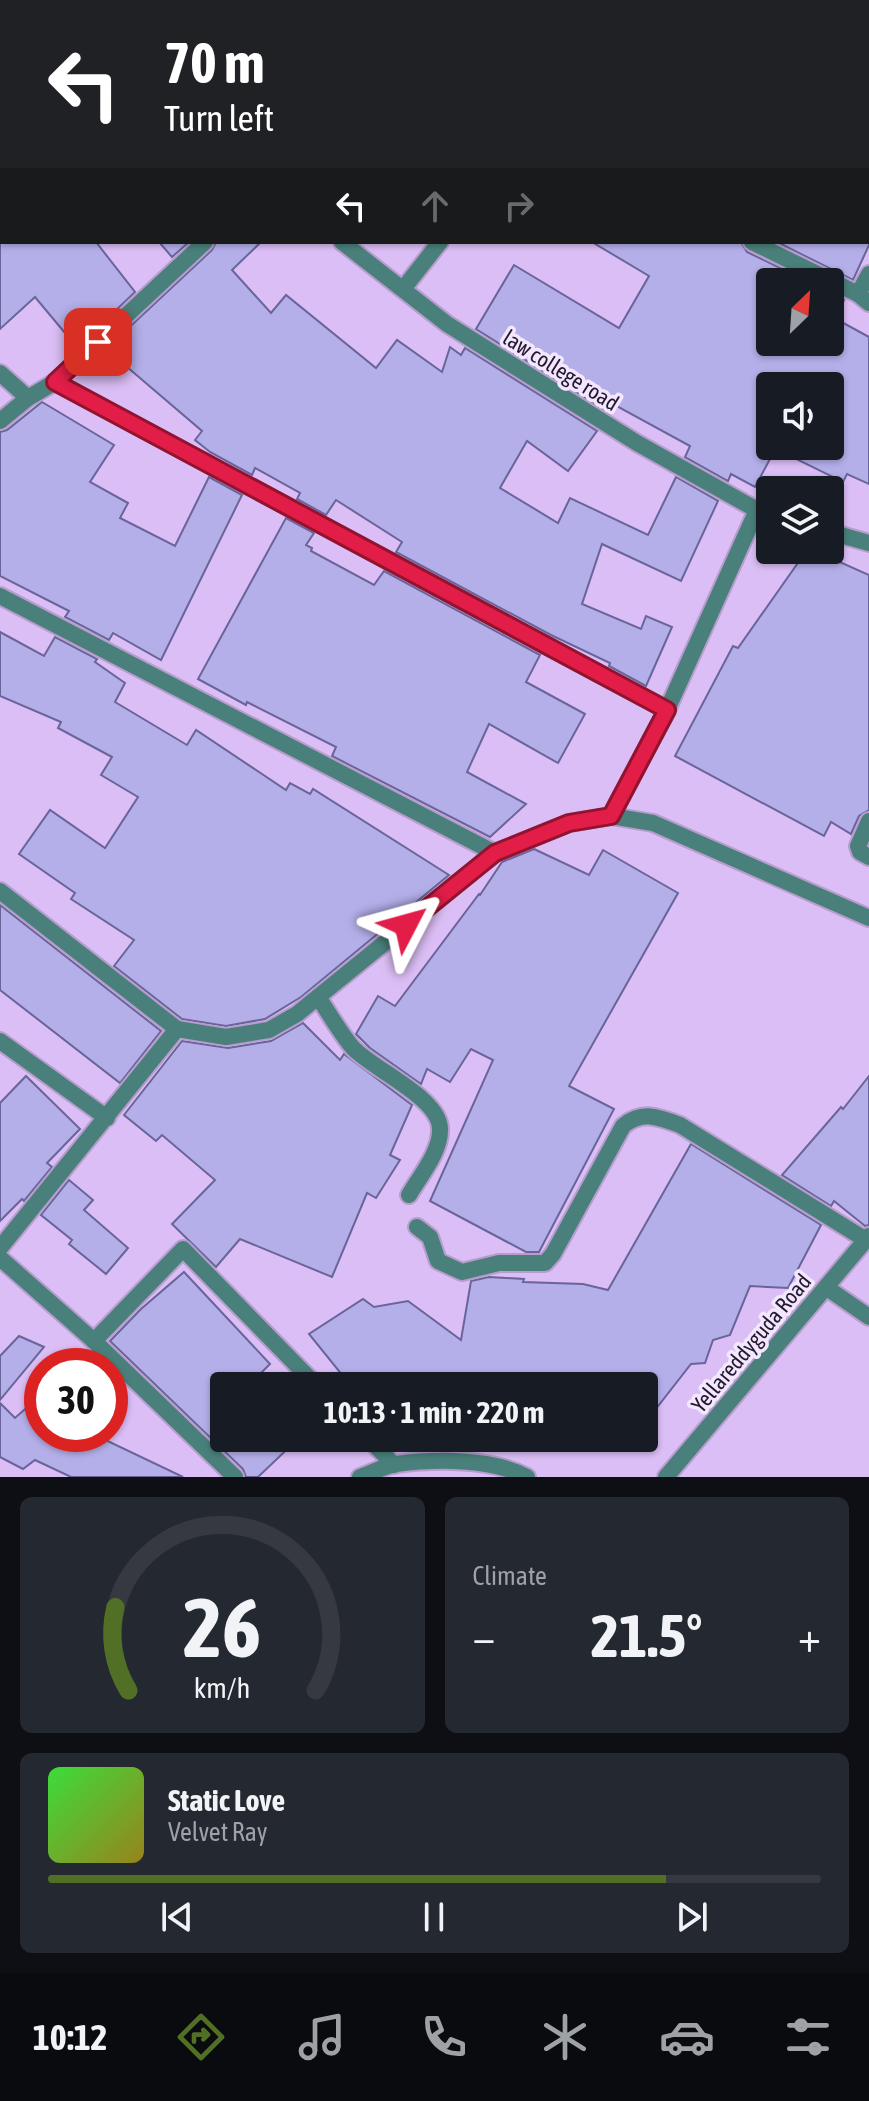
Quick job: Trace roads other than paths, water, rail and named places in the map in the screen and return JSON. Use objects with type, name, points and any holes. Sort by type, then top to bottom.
[{"type":"street","points":[[0,421],[28,398],[55,382],[203,244]]},
{"type":"street","name":"law college road","points":[[345,244],[447,324],[623,435],[756,508]]},
{"type":"street","points":[[403,289],[438,244]]},
{"type":"street","points":[[756,244],[864,298],[869,274]]},
{"type":"street","points":[[0,373],[28,398]]},
{"type":"street","points":[[55,382],[667,710]]},
{"type":"street","points":[[611,816],[756,528]]},
{"type":"street","points":[[844,536],[869,543]]},
{"type":"street","points":[[0,596],[495,853]]},
{"type":"street","points":[[0,891],[177,1029],[226,1037],[269,1030],[297,1014],[495,853],[569,823],[611,816],[653,823],[867,913]]},
{"type":"street","points":[[869,821],[858,846],[860,852],[869,857]]},
{"type":"street","points":[[318,997],[351,1046],[432,1107],[441,1125],[439,1141],[409,1195]]},
{"type":"street","points":[[0,1248],[177,1029]]},
{"type":"street","points":[[0,1041],[107,1118]]},
{"type":"street","points":[[417,1227],[430,1237],[438,1261],[462,1272],[499,1263],[545,1263],[553,1254],[623,1126],[643,1115],[680,1125],[867,1238]]},
{"type":"street","name":"Yellareddyguda Road","points":[[666,1477],[867,1238]]},
{"type":"street","points":[[94,1341],[183,1249],[303,1372]]},
{"type":"street","points":[[0,1258],[94,1341],[235,1477]]},
{"type":"street","points":[[827,1288],[869,1317]]},
{"type":"street","points":[[381,1452],[394,1465]]},
{"type":"street","points":[[360,1477],[394,1465],[471,1461],[527,1477]]}]
